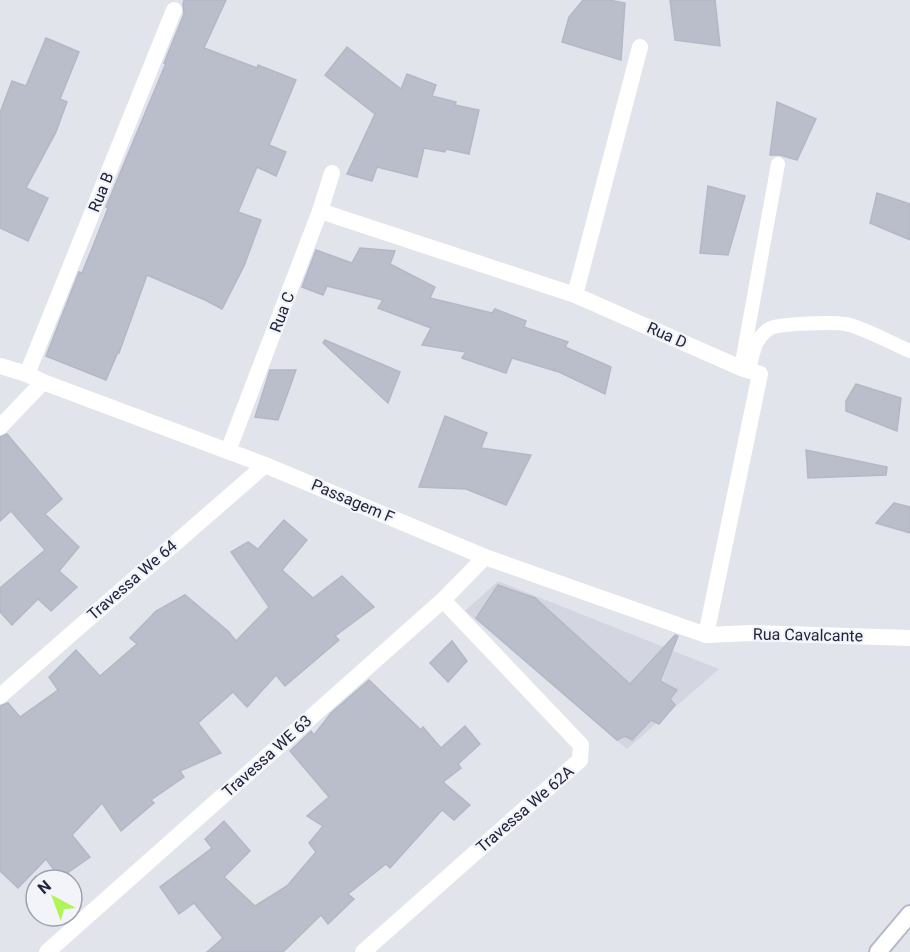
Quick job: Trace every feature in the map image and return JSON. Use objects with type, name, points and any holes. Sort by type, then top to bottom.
[{"type":"street","name":"Rua B","points":[[27,374],[174,10]]},
{"type":"street","points":[[575,295],[640,47]]},
{"type":"street","name":"Rua C","points":[[228,451],[320,211],[332,173]]},
{"type":"street","name":"Rua D","points":[[320,211],[575,295],[745,369]]},
{"type":"street","name":"Passagem F","points":[[0,366],[27,374],[265,465],[485,557],[706,635]]},
{"type":"street","points":[[706,635],[760,374],[745,369]]},
{"type":"street","points":[[0,427],[43,382]]},
{"type":"street","name":"Travessa We 64","points":[[0,696],[265,465]]},
{"type":"street","name":"Travessa WE 63","points":[[47,952],[443,600],[485,557]]},
{"type":"street","name":"Travessa We 62A","points":[[363,952],[580,760],[581,745],[443,600]]},
{"type":"street","name":"Rua Cavalcante","points":[[706,635],[752,633],[910,638]]},
{"type":"street","points":[[878,952],[910,914]]},
{"type":"lane","points":[[745,369],[778,164]]},
{"type":"lane","points":[[745,369],[763,334],[768,329],[782,325],[847,324],[910,351]]},
{"type":"shaded area","points":[[498,581],[719,669],[627,749],[465,611]]},
{"type":"building","points":[[184,0],[226,0],[204,48],[296,80],[269,145],[286,152],[276,176],[257,167],[238,212],[261,220],[244,266],[222,309],[147,275],[119,353],[106,380],[46,356],[79,272],[82,273],[108,208],[106,207],[166,63],[164,63],[184,14]]},
{"type":"building","points":[[583,0],[609,0],[625,3],[621,60],[562,42],[569,17]]},
{"type":"building","points":[[670,0],[715,0],[720,46],[675,40]]},
{"type":"building","points":[[46,38],[79,52],[60,99],[67,102],[56,132],[26,188],[48,198],[28,241],[0,228],[0,113],[12,81],[26,86]]},
{"type":"building","points":[[347,47],[401,89],[407,74],[436,85],[432,96],[456,102],[455,105],[479,110],[469,154],[446,149],[445,152],[424,148],[417,177],[377,167],[372,181],[347,174],[375,114],[325,75]]},
{"type":"building","points":[[777,102],[816,119],[797,160],[780,155],[770,155]]},
{"type":"building","points":[[708,186],[745,196],[728,255],[700,253]]},
{"type":"building","points":[[877,193],[910,204],[910,240],[870,223]]},
{"type":"building","points":[[360,248],[395,251],[390,264],[435,287],[430,298],[492,313],[495,309],[526,321],[524,327],[568,342],[565,347],[611,367],[605,394],[559,372],[512,358],[506,373],[462,358],[466,352],[422,345],[431,328],[378,308],[383,300],[327,286],[323,295],[302,287],[316,250],[352,263]]},
{"type":"building","points":[[325,340],[400,372],[388,403],[323,343]]},
{"type":"building","points":[[270,370],[296,370],[278,420],[255,417]]},
{"type":"building","points":[[856,384],[901,398],[897,431],[846,411],[846,401]]},
{"type":"building","points":[[445,416],[487,433],[481,448],[531,455],[506,505],[466,489],[419,487]]},
{"type":"building","points":[[7,434],[62,499],[45,514],[79,547],[59,571],[77,587],[51,611],[38,599],[12,625],[0,612],[0,588],[45,550],[11,511],[0,521],[0,437]]},
{"type":"building","points":[[806,450],[887,467],[886,475],[808,478]]},
{"type":"building","points":[[894,503],[910,507],[910,533],[876,523]]},
{"type":"building","points":[[284,520],[307,540],[282,570],[313,598],[342,576],[374,607],[335,636],[339,640],[285,686],[276,675],[247,707],[233,692],[198,723],[221,753],[180,771],[184,777],[151,800],[154,803],[121,831],[102,803],[72,835],[90,857],[74,868],[53,868],[46,859],[37,868],[24,868],[24,882],[18,888],[0,871],[0,706],[8,703],[20,717],[58,690],[49,677],[76,650],[100,676],[137,644],[130,638],[156,611],[185,595],[228,631],[236,641],[269,607],[231,552],[248,542],[258,549]]},
{"type":"building","points":[[498,585],[535,598],[630,684],[675,635],[678,636],[660,681],[677,690],[670,699],[675,705],[659,724],[651,720],[632,740],[625,736],[617,740],[476,618]]},
{"type":"building","points":[[452,641],[467,661],[448,682],[430,663]]},
{"type":"building","points":[[369,680],[421,730],[423,727],[441,748],[465,726],[480,744],[458,764],[461,768],[443,782],[470,805],[454,820],[442,810],[390,868],[386,864],[348,894],[354,899],[328,924],[321,915],[283,952],[207,952],[223,938],[194,903],[179,914],[160,887],[212,848],[205,839],[224,821],[250,851],[224,877],[255,906],[287,886],[316,852],[309,843],[323,826],[307,816],[329,797],[290,751],[311,731],[314,735],[331,713]]}]
